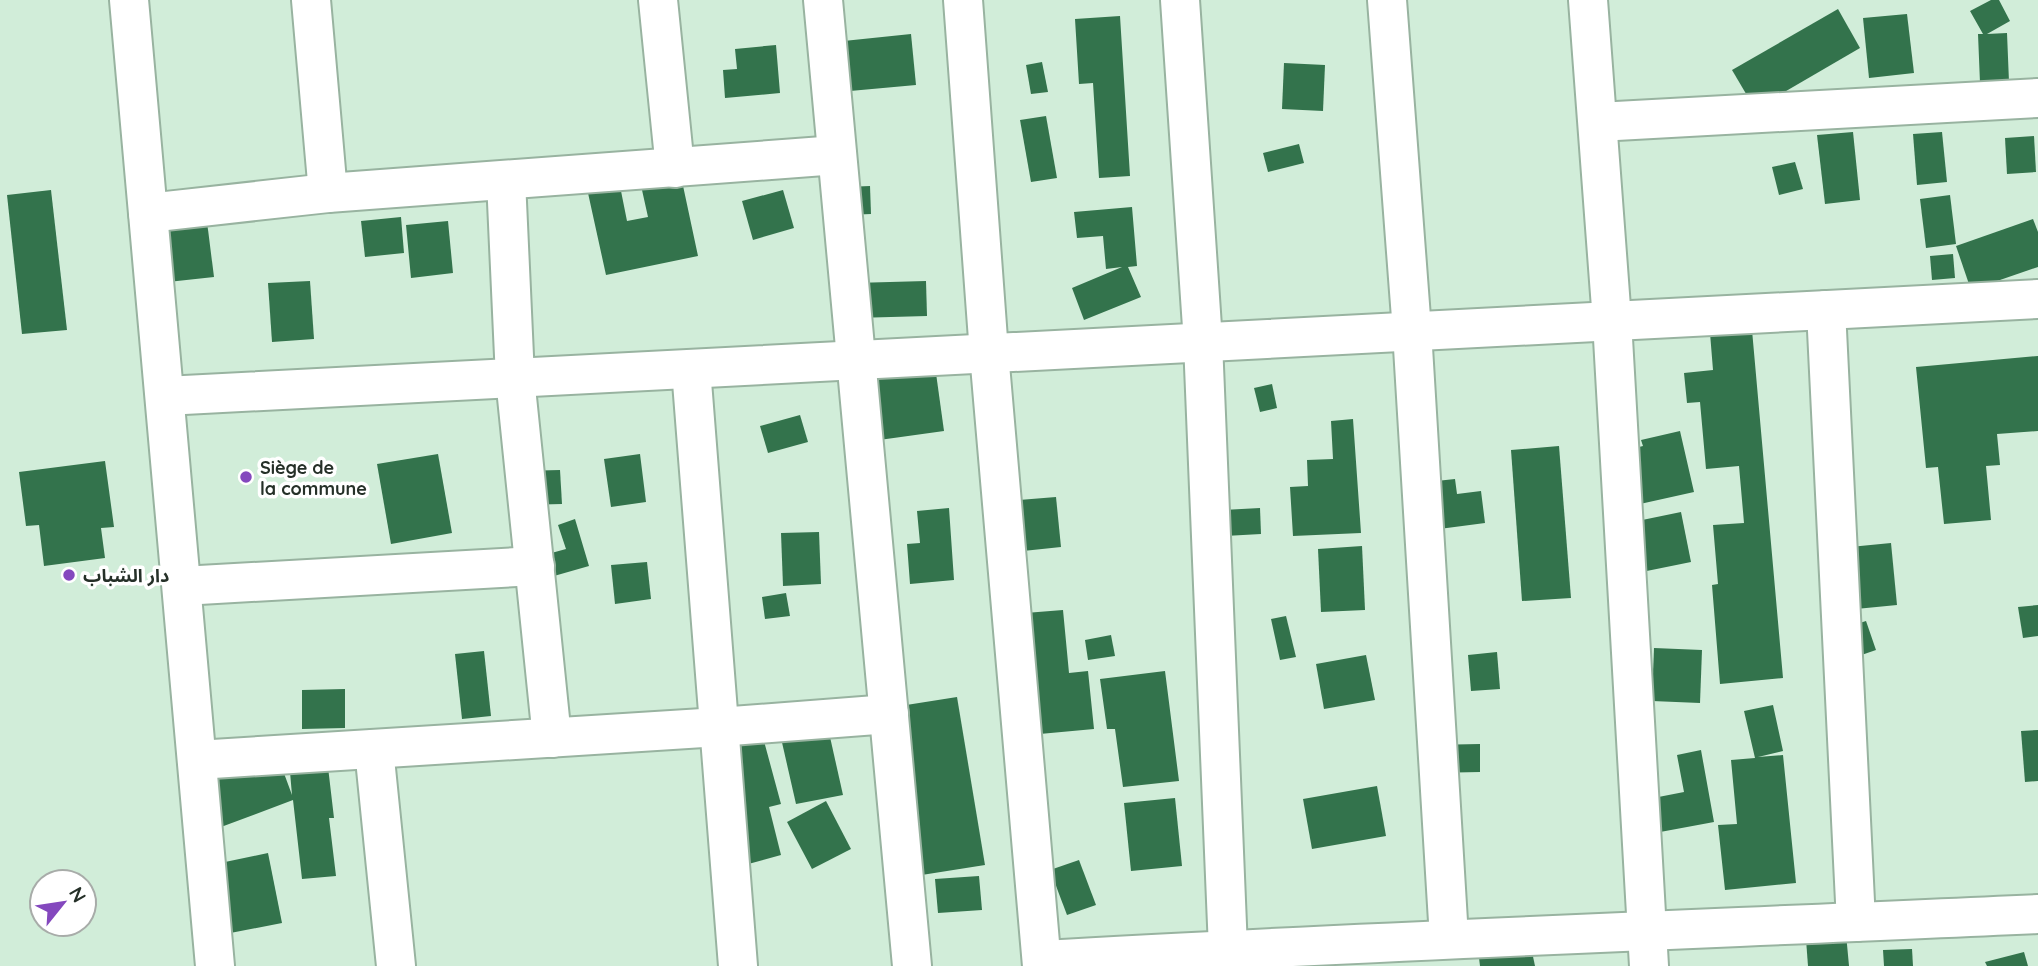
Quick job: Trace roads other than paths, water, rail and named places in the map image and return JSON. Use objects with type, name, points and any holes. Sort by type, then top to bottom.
[{"type":"street","points":[[129,0],[215,966]]},
{"type":"street","points":[[311,0],[328,193]]},
{"type":"street","points":[[659,0],[675,168]]},
{"type":"street","points":[[823,0],[912,966]]},
{"type":"street","points":[[963,0],[989,353],[1042,963],[1228,949],[1449,938],[1647,949],[1856,922],[2038,914]]},
{"type":"street","points":[[1180,0],[1203,342],[1228,949]]},
{"type":"street","points":[[1387,0],[1412,331],[1449,938]]},
{"type":"street","points":[[1588,0],[1612,321],[1647,949]]},
{"type":"street","points":[[1598,122],[2038,99]]},
{"type":"street","points":[[148,213],[328,193],[837,155]]},
{"type":"street","points":[[506,180],[515,378],[552,737]]},
{"type":"street","points":[[165,396],[2038,299]]},
{"type":"street","points":[[1826,310],[1856,922]]},
{"type":"street","points":[[691,369],[738,966]]},
{"type":"street","points":[[182,586],[535,566]]},
{"type":"street","points":[[197,760],[889,714]]},
{"type":"street","points":[[374,749],[396,966]]},
{"type":"place","name":"Siège de la commune","points":[[246,477]]},
{"type":"place","name":"دار الشباب","points":[[69,575]]}]
